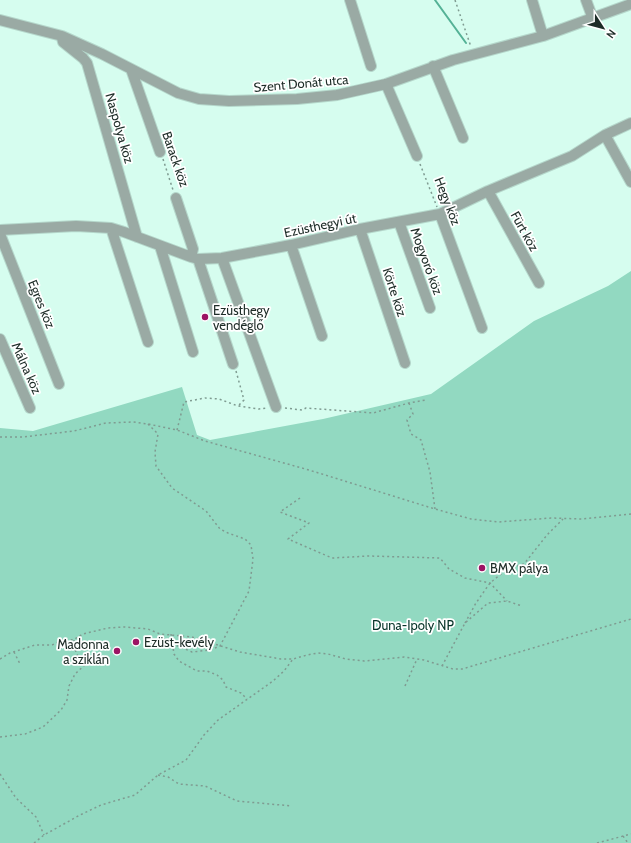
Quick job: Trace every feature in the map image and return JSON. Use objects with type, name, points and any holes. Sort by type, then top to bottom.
[{"type":"street","points":[[350,0],[371,66]]},
{"type":"street","points":[[532,0],[543,36]]},
{"type":"street","points":[[586,0],[593,19]]},
{"type":"street","name":"Szent Donát utca","points":[[0,20],[62,36],[102,54],[178,93],[199,99],[229,101],[296,99],[324,96],[386,84],[434,66],[543,36],[631,4]]},
{"type":"street","name":"Naspolya köz","points":[[62,36],[63,42],[87,63],[137,237]]},
{"type":"street","points":[[434,66],[463,138]]},
{"type":"street","name":"Barack köz","points":[[131,69],[160,152]]},
{"type":"street","points":[[386,84],[417,156]]},
{"type":"street","name":"Ezüsthegyi út","points":[[0,230],[76,226],[111,228],[194,258],[222,258],[440,214],[488,191],[572,156],[605,135],[631,123]]},
{"type":"street","points":[[605,135],[631,182]]},
{"type":"street","name":"Fürt köz","points":[[488,191],[539,283]]},
{"type":"street","name":"Barack köz","points":[[176,198],[193,250],[194,258],[233,364]]},
{"type":"street","name":"Hegy köz","points":[[440,214],[482,328]]},
{"type":"street","name":"Mogyoró köz","points":[[399,222],[430,308]]},
{"type":"street","points":[[111,228],[148,342]]},
{"type":"street","name":"Körte köz","points":[[360,229],[405,363]]},
{"type":"street","name":"Egres köz","points":[[0,234],[59,384]]},
{"type":"street","points":[[291,245],[322,336]]},
{"type":"street","points":[[160,246],[193,352]]},
{"type":"street","points":[[222,258],[276,407]]},
{"type":"street","name":"Málna köz","points":[[0,339],[30,408]]},
{"type":"path","points":[[454,0],[474,54]]},
{"type":"path","name":"Barack köz","points":[[160,152],[176,198]]},
{"type":"path","name":"Hegy köz","points":[[417,156],[440,214]]},
{"type":"path","points":[[233,364],[244,400],[238,406]]},
{"type":"path","points":[[177,430],[184,402],[204,398],[219,399],[238,406],[259,410],[276,407],[302,410],[306,408],[373,413],[426,400]]},
{"type":"path","points":[[409,403],[413,414],[408,420],[411,434],[421,440],[430,472],[435,509]]},
{"type":"path","points":[[0,436],[23,437],[74,431],[106,423],[133,422],[177,430],[205,441],[309,470],[471,519],[498,522],[544,518],[582,519],[631,514]]},
{"type":"path","points":[[148,424],[158,434],[155,452],[156,466],[172,488],[206,511],[220,529],[228,534],[245,539],[251,545],[253,559],[249,591],[220,646],[210,650],[192,652],[184,648],[150,644]]},
{"type":"path","points":[[300,498],[280,512],[309,523],[288,539],[332,558],[369,556],[440,558],[449,569],[465,578],[490,583],[507,601]]},
{"type":"path","points":[[442,666],[465,622],[490,583],[507,569],[524,564],[547,535],[563,518]]},
{"type":"path","points":[[465,622],[488,603],[507,601],[522,606]]},
{"type":"path","points":[[0,659],[8,654],[38,644],[52,645],[65,639],[74,640],[83,634],[119,627],[192,637],[248,654],[281,659],[293,659],[318,653],[355,660],[392,658],[417,659],[453,669],[462,669],[631,619]]},
{"type":"path","points":[[171,634],[174,654],[179,661],[197,671],[207,671],[217,675],[223,680],[226,687],[241,694],[247,699]]},
{"type":"path","points":[[0,737],[25,734],[43,727],[61,710],[67,700],[69,686],[74,674],[88,662],[104,660],[78,656],[74,640]]},
{"type":"path","points":[[14,652],[20,664]]},
{"type":"path","points":[[34,843],[44,835],[101,805],[135,795],[158,774],[186,760],[204,735],[218,720],[273,681],[284,671],[293,659]]},
{"type":"path","points":[[406,686],[417,659]]},
{"type":"path","points":[[0,774],[16,798],[36,817],[44,835]]},
{"type":"path","points":[[158,774],[168,777],[179,784],[205,786],[237,801],[292,806]]},
{"type":"path","points":[[597,843],[631,834]]},
{"type":"path","points":[[622,836],[628,843]]},
{"type":"green space","name":"Duna-Ipoly NP","points":[[631,271],[631,843],[0,843],[0,428],[33,431],[182,387],[197,435],[210,440],[323,419],[431,394],[534,321],[608,286]]},
{"type":"waterway","points":[[435,0],[466,43]]},
{"type":"place","name":"Ezüsthegy vendéglő","points":[[205,317]]},
{"type":"place","name":"BMX pálya","points":[[482,568]]},
{"type":"place","name":"Ezüst-kevély","points":[[136,642]]},
{"type":"place","name":"Madonna a sziklán","points":[[117,651]]}]
